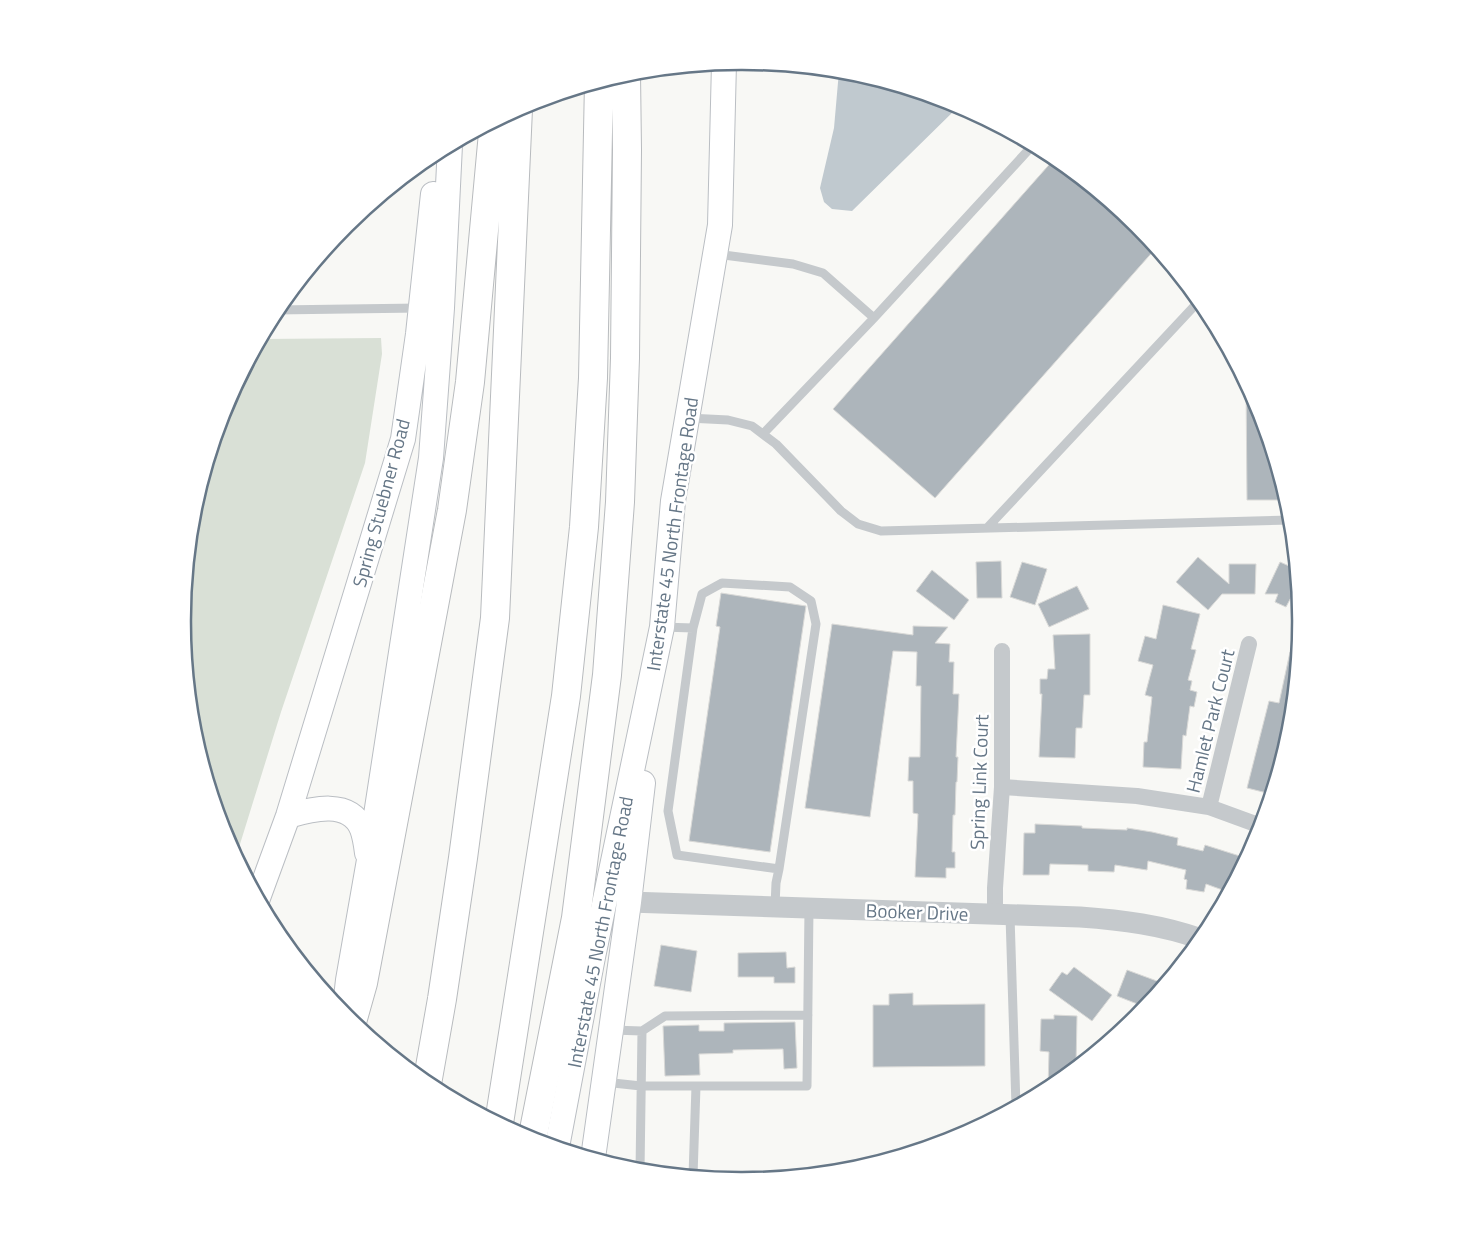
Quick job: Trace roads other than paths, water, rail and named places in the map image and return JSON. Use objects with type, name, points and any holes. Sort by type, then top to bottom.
[{"type":"highway","points":[[534,1131],[576,918],[608,674],[620,502],[625,358],[626,83]]},
{"type":"highway","points":[[499,1116],[566,696],[584,527],[593,378],[598,89]]},
{"type":"highway","points":[[429,1074],[442,999],[495,618],[518,118]]},
{"type":"highway","points":[[354,1013],[364,973],[452,510],[470,382],[493,129]]},
{"type":"main road","name":"Interstate 45 North Frontage Road","points":[[558,1141],[593,957],[662,627],[673,501],[720,225],[724,70]]},
{"type":"main road","points":[[345,1004],[431,458],[431,308],[449,154]]},
{"type":"main road","name":"Spring Stuebner Road","points":[[261,890],[288,816],[402,439],[431,308],[438,161]]},
{"type":"main road","points":[[594,1152],[629,902],[662,627]]},
{"type":"main road","points":[[288,816],[308,810],[332,808],[350,813],[357,820],[362,830],[369,860]]},
{"type":"street","name":"Hamlet Park Court","points":[[1209,808],[1249,644]]},
{"type":"street","name":"Spring Link Court","points":[[1002,651],[1002,787],[995,888],[1003,915]]},
{"type":"street","points":[[1002,787],[1136,796],[1209,808],[1254,824]]},
{"type":"street","name":"Booker Drive","points":[[629,902],[1114,919],[1176,930],[1193,936]]},
{"type":"lane","points":[[763,434],[874,318],[1028,151]]},
{"type":"lane","points":[[715,254],[793,264],[823,273],[874,318]]},
{"type":"lane","points":[[988,528],[1194,307]]},
{"type":"lane","points":[[287,310],[431,308]]},
{"type":"lane","points":[[687,418],[728,420],[752,426],[776,444],[841,511],[858,524],[881,530],[1283,520]]},
{"type":"lane","points":[[775,906],[776,883],[779,869],[816,624],[811,601],[790,587],[722,583],[702,594],[693,628],[668,811],[677,855],[779,869]]},
{"type":"lane","points":[[662,627],[693,628]]},
{"type":"lane","points":[[604,1082],[641,1086],[807,1086],[809,908]]},
{"type":"lane","points":[[1003,915],[1016,1099]]},
{"type":"lane","points":[[612,1030],[642,1031],[665,1016],[808,1015]]},
{"type":"lane","points":[[640,1162],[642,1031]]},
{"type":"lane","points":[[693,1170],[696,1086]]}]
